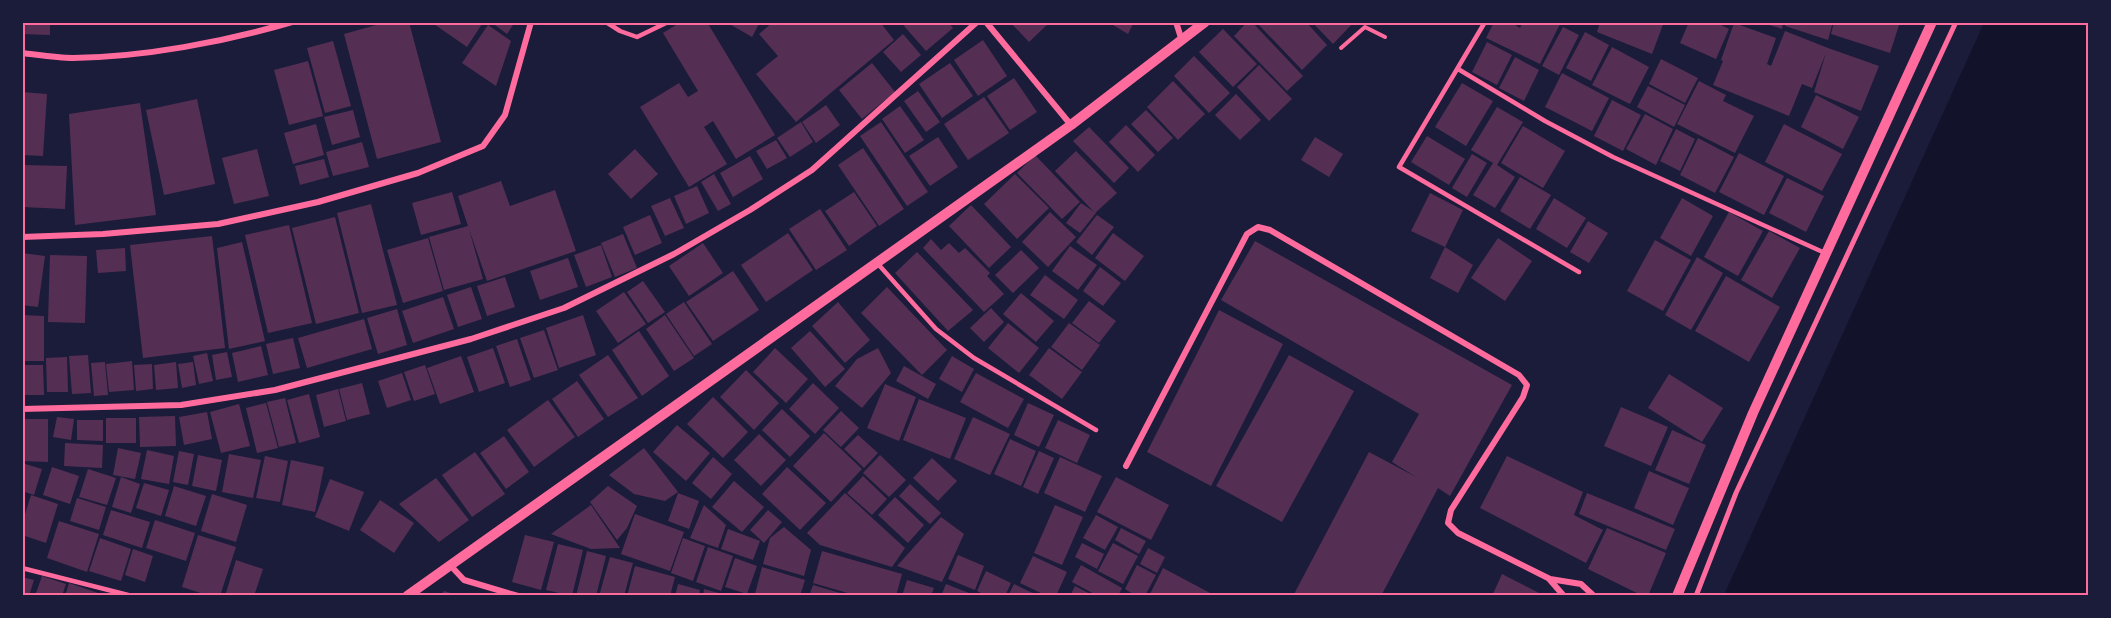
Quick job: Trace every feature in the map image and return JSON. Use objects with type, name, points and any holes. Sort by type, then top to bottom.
[{"type":"street","points":[[22,53],[73,58],[153,51],[218,40],[292,22]]},
{"type":"street","points":[[22,237],[103,234],[218,224],[318,202],[418,173],[472,151],[483,146],[505,116],[531,22]]},
{"type":"street","points":[[22,409],[181,405],[275,390],[471,339],[564,308],[675,254],[812,170],[977,22]]},
{"type":"street","points":[[986,22],[1071,125]]},
{"type":"street","points":[[1176,22],[1182,41]]},
{"type":"street","points":[[406,596],[1071,125],[1205,22]]},
{"type":"street","points":[[1677,596],[1753,413],[1932,22]]},
{"type":"street","points":[[1696,596],[1736,493],[1956,22]]},
{"type":"street","points":[[1126,466],[1248,234],[1258,227],[1270,230],[1519,375],[1527,385],[1523,397],[1450,510],[1448,524],[1458,533],[1550,579],[1581,584],[1594,596]]},
{"type":"street","points":[[450,565],[464,580],[518,596]]},
{"type":"street","points":[[1550,579],[1564,596]]},
{"type":"lane","points":[[606,22],[620,31],[637,37],[666,23]]},
{"type":"lane","points":[[1485,22],[1399,166],[1579,272]]},
{"type":"lane","points":[[1458,69],[1545,121],[1613,156],[1827,254]]},
{"type":"lane","points":[[876,262],[936,329],[974,358],[1096,429]]},
{"type":"lane","points":[[22,568],[132,596]]},
{"type":"path","points":[[1341,48],[1364,25],[1385,38]]},
{"type":"shaded area","points":[[1984,23],[2088,23],[2088,595],[1724,595]]},
{"type":"building","points":[[22,22],[50,22],[50,35],[22,34]]},
{"type":"building","points":[[387,22],[409,22],[441,142],[377,159],[344,34]]},
{"type":"building","points":[[431,22],[480,22],[482,24],[467,47]]},
{"type":"building","points":[[491,22],[510,22],[513,25],[507,34]]},
{"type":"building","points":[[681,22],[707,22],[775,135],[736,159],[713,121],[704,127],[727,164],[689,187],[640,107],[679,83],[688,97],[698,91],[663,33]]},
{"type":"building","points":[[726,22],[760,22],[752,37]]},
{"type":"building","points":[[773,22],[880,22],[894,40],[796,122],[756,74],[778,56],[759,34]]},
{"type":"building","points":[[907,22],[948,22],[953,28],[926,51],[904,26]]},
{"type":"building","points":[[1010,22],[1050,22],[1029,42]]},
{"type":"building","points":[[1108,22],[1134,22],[1128,34]]},
{"type":"building","points":[[1247,22],[1252,22],[1303,76],[1287,91],[1234,36]]},
{"type":"building","points":[[1256,22],[1306,22],[1327,45],[1302,70]]},
{"type":"building","points":[[1312,22],[1354,22],[1333,44]]},
{"type":"building","points":[[1494,22],[1510,22],[1520,28],[1523,22],[1561,22],[1540,64],[1486,38]]},
{"type":"building","points":[[1600,22],[1664,22],[1652,54],[1597,32]]},
{"type":"building","points":[[1689,22],[1715,22],[1729,29],[1716,59],[1680,43]]},
{"type":"building","points":[[1760,22],[1783,22],[1782,29]]},
{"type":"building","points":[[1786,22],[1833,22],[1828,40],[1785,26]]},
{"type":"building","points":[[1834,22],[1900,22],[1890,53],[1831,34]]},
{"type":"building","points":[[1734,23],[1776,38],[1767,64],[1771,66],[1785,31],[1879,66],[1861,111],[1814,92],[1826,53],[1812,88],[1802,84],[1789,116],[1713,85]]},
{"type":"building","points":[[488,25],[511,41],[496,86],[462,63]]},
{"type":"building","points":[[1563,27],[1579,35],[1559,75],[1542,66]]},
{"type":"building","points":[[1223,29],[1257,64],[1233,87],[1199,52]]},
{"type":"building","points":[[1585,32],[1609,45],[1591,81],[1566,68]]},
{"type":"building","points":[[903,34],[921,55],[901,72],[883,52]]},
{"type":"building","points":[[983,40],[1007,76],[978,96],[954,60]]},
{"type":"building","points":[[333,41],[351,106],[325,113],[307,48]]},
{"type":"building","points":[[1487,42],[1512,55],[1497,85],[1472,72]]},
{"type":"building","points":[[1612,47],[1649,67],[1630,104],[1592,85]]},
{"type":"building","points":[[1194,56],[1230,93],[1209,113],[1174,76]]},
{"type":"building","points":[[1515,57],[1539,70],[1524,101],[1499,88]]},
{"type":"building","points":[[1661,59],[1698,78],[1685,103],[1649,84]]},
{"type":"building","points":[[308,61],[323,116],[289,125],[274,70]]},
{"type":"building","points":[[872,63],[895,92],[862,119],[839,90]]},
{"type":"building","points":[[950,63],[973,96],[942,118],[919,84]]},
{"type":"building","points":[[1259,65],[1292,99],[1269,121],[1237,87]]},
{"type":"building","points":[[1562,73],[1609,98],[1592,131],[1545,107]]},
{"type":"building","points":[[1014,78],[1037,112],[1010,130],[987,96]]},
{"type":"building","points":[[1173,81],[1205,114],[1178,140],[1147,107]]},
{"type":"building","points":[[1699,81],[1726,95],[1723,101],[1754,116],[1735,153],[1677,124]]},
{"type":"building","points":[[1462,83],[1493,101],[1466,146],[1435,127]]},
{"type":"building","points":[[1648,86],[1685,105],[1674,127],[1637,107]]},
{"type":"building","points":[[918,91],[940,122],[926,132],[904,101]]},
{"type":"building","points":[[22,92],[47,94],[43,156],[22,155]]},
{"type":"building","points":[[1236,94],[1261,120],[1240,140],[1215,115]]},
{"type":"building","points":[[1816,95],[1859,117],[1843,149],[1801,127]]},
{"type":"building","points":[[984,97],[1009,133],[968,160],[944,124]]},
{"type":"building","points":[[197,99],[215,184],[164,195],[146,110]]},
{"type":"building","points":[[1612,100],[1641,115],[1623,151],[1594,136]]},
{"type":"building","points":[[140,103],[156,215],[75,225],[69,114]]},
{"type":"building","points":[[826,105],[840,125],[816,143],[802,122]]},
{"type":"building","points":[[900,106],[924,140],[905,153],[882,119]]},
{"type":"building","points":[[1497,107],[1523,122],[1497,165],[1515,177],[1495,208],[1473,195],[1493,163],[1471,150]]},
{"type":"building","points":[[353,110],[360,137],[332,145],[324,117]]},
{"type":"building","points":[[1146,110],[1173,138],[1158,152],[1131,124]]},
{"type":"building","points":[[1645,114],[1673,129],[1656,165],[1626,149]]},
{"type":"building","points":[[801,122],[813,142],[790,157],[777,138]]},
{"type":"building","points":[[881,122],[928,192],[907,206],[860,136]]},
{"type":"building","points":[[316,124],[324,155],[293,164],[284,133]]},
{"type":"building","points":[[1784,124],[1842,154],[1822,191],[1765,162]]},
{"type":"building","points":[[1126,125],[1155,155],[1138,172],[1109,142]]},
{"type":"building","points":[[1523,126],[1565,151],[1543,188],[1501,163]]},
{"type":"building","points":[[1089,127],[1129,168],[1114,183],[1073,141]]},
{"type":"building","points":[[1676,129],[1695,139],[1680,171],[1660,161]]},
{"type":"building","points":[[1427,136],[1465,159],[1449,185],[1411,162]]},
{"type":"building","points":[[938,137],[958,167],[930,186],[909,156]]},
{"type":"building","points":[[1315,137],[1343,154],[1329,177],[1301,160]]},
{"type":"building","points":[[1698,138],[1734,157],[1715,193],[1680,175]]},
{"type":"building","points":[[776,140],[787,158],[767,169],[756,151]]},
{"type":"building","points":[[362,142],[369,167],[333,176],[326,152]]},
{"type":"building","points":[[863,148],[904,209],[879,226],[838,165]]},
{"type":"building","points":[[257,149],[269,196],[234,204],[222,158]]},
{"type":"building","points":[[635,149],[658,174],[631,199],[608,174]]},
{"type":"building","points":[[1076,151],[1117,193],[1095,213],[1055,171]]},
{"type":"building","points":[[1739,153],[1784,176],[1764,215],[1719,192]]},
{"type":"building","points":[[1472,154],[1487,163],[1467,197],[1452,188]]},
{"type":"building","points":[[1035,155],[1080,202],[1062,219],[1017,173]]},
{"type":"building","points":[[750,156],[763,179],[733,197],[720,173]]},
{"type":"building","points":[[324,159],[329,177],[300,185],[295,166]]},
{"type":"building","points":[[22,165],[67,166],[65,209],[22,207]]},
{"type":"building","points":[[714,174],[731,204],[718,211],[701,182]]},
{"type":"building","points":[[1015,174],[1049,208],[1017,239],[984,204]]},
{"type":"building","points":[[1520,177],[1551,195],[1530,229],[1500,211]]},
{"type":"building","points":[[1787,178],[1824,196],[1806,232],[1769,213]]},
{"type":"building","points":[[501,181],[510,206],[555,190],[576,251],[487,281],[469,229],[483,279],[444,290],[429,237],[468,226],[458,196]]},
{"type":"building","points":[[697,186],[709,213],[686,224],[674,196]]},
{"type":"building","points":[[452,192],[461,224],[421,235],[412,203]]},
{"type":"building","points":[[854,192],[877,226],[849,246],[825,211]]},
{"type":"building","points":[[1430,193],[1463,210],[1445,247],[1411,231]]},
{"type":"building","points":[[670,198],[684,228],[665,236],[651,206]]},
{"type":"building","points":[[1554,198],[1586,218],[1567,248],[1536,229]]},
{"type":"building","points":[[1682,198],[1713,216],[1691,256],[1660,238]]},
{"type":"building","points":[[1081,203],[1096,213],[1080,233],[1066,223]]},
{"type":"building","points":[[371,204],[397,305],[362,313],[337,213]]},
{"type":"building","points":[[971,205],[1011,247],[989,268],[949,226]]},
{"type":"building","points":[[820,209],[847,250],[816,270],[789,229]]},
{"type":"building","points":[[1050,212],[1076,237],[1048,267],[1022,242]]},
{"type":"building","points":[[1729,212],[1763,231],[1738,276],[1704,257]]},
{"type":"building","points":[[650,215],[662,243],[635,255],[623,227]]},
{"type":"building","points":[[1097,215],[1114,227],[1092,255],[1076,242]]},
{"type":"building","points":[[335,217],[359,313],[316,324],[292,228]]},
{"type":"building","points":[[1588,221],[1608,233],[1589,263],[1570,252]]},
{"type":"building","points":[[289,225],[312,323],[268,333],[245,235]]},
{"type":"building","points":[[1769,231],[1800,248],[1772,298],[1741,280]]},
{"type":"building","points":[[788,233],[813,270],[766,302],[741,265]]},
{"type":"building","points":[[1113,233],[1144,256],[1125,281],[1095,258]]},
{"type":"building","points":[[623,234],[637,268],[615,277],[601,243]]},
{"type":"building","points":[[212,236],[225,348],[143,358],[130,245]]},
{"type":"building","points":[[428,238],[443,291],[403,303],[387,250]]},
{"type":"building","points":[[1498,238],[1532,261],[1505,301],[1471,278]]},
{"type":"building","points":[[931,239],[941,250],[949,243],[959,253],[965,248],[990,273],[987,276],[1004,294],[984,312],[923,248]]},
{"type":"building","points":[[1655,240],[1691,260],[1663,311],[1627,291]]},
{"type":"building","points":[[1255,241],[1512,385],[1450,496],[1438,488],[1381,596],[1293,596],[1369,452],[1416,477],[1392,462],[1419,414],[1221,300]]},
{"type":"building","points":[[242,242],[265,341],[229,349],[217,248]]},
{"type":"building","points":[[703,243],[723,273],[689,296],[669,266]]},
{"type":"building","points":[[601,245],[612,277],[586,287],[574,255]]},
{"type":"building","points":[[1070,246],[1097,265],[1078,290],[1052,271]]},
{"type":"building","points":[[1445,247],[1473,265],[1458,293],[1430,278]]},
{"type":"building","points":[[125,248],[126,271],[98,273],[96,250]]},
{"type":"building","points":[[1021,250],[1039,268],[1013,293],[995,275]]},
{"type":"building","points":[[917,252],[973,310],[948,331],[895,273]]},
{"type":"building","points":[[22,253],[45,256],[38,307],[22,305]]},
{"type":"building","points":[[50,255],[87,256],[85,323],[48,322]]},
{"type":"building","points":[[1697,257],[1723,273],[1691,330],[1665,315]]},
{"type":"building","points":[[568,258],[578,287],[540,300],[530,271]]},
{"type":"building","points":[[1100,267],[1121,283],[1103,306],[1083,291]]},
{"type":"building","points":[[733,271],[759,310],[713,341],[686,302]]},
{"type":"building","points":[[1045,275],[1078,300],[1064,319],[1030,295]]},
{"type":"building","points":[[1726,276],[1780,307],[1749,362],[1695,331]]},
{"type":"building","points":[[505,277],[515,307],[487,316],[477,286]]},
{"type":"building","points":[[643,281],[665,312],[648,323],[627,292]]},
{"type":"building","points":[[471,287],[482,319],[458,327],[447,295]]},
{"type":"building","points":[[887,287],[947,350],[922,375],[861,313]]},
{"type":"building","points":[[624,292],[646,324],[618,343],[596,311]]},
{"type":"building","points":[[1021,293],[1054,321],[1036,342],[1003,314]]},
{"type":"building","points":[[443,297],[454,329],[413,343],[402,311]]},
{"type":"building","points":[[1089,301],[1116,321],[1099,343],[1072,323]]},
{"type":"building","points":[[684,302],[712,344],[694,356],[666,314]]},
{"type":"building","points":[[838,302],[870,340],[845,363],[812,326]]},
{"type":"building","points":[[991,308],[1004,322],[984,342],[970,328]]},
{"type":"building","points":[[397,309],[407,345],[378,354],[367,318]]},
{"type":"building","points":[[1219,310],[1283,344],[1211,486],[1147,452]]},
{"type":"building","points":[[22,315],[44,316],[44,361],[22,361]]},
{"type":"building","points":[[583,315],[596,355],[559,368],[546,328]]},
{"type":"building","points":[[665,315],[694,358],[674,371],[646,329]]},
{"type":"building","points":[[364,319],[372,349],[307,368],[298,338]]},
{"type":"building","points":[[1008,323],[1039,348],[1019,373],[988,348]]},
{"type":"building","points":[[1069,323],[1100,345],[1082,370],[1051,347]]},
{"type":"building","points":[[544,330],[558,370],[534,378],[520,338]]},
{"type":"building","points":[[639,331],[669,376],[642,396],[612,350]]},
{"type":"building","points":[[810,331],[845,369],[825,387],[791,348]]},
{"type":"building","points":[[293,338],[300,368],[273,374],[266,344]]},
{"type":"building","points":[[517,339],[531,380],[510,387],[496,346]]},
{"type":"building","points":[[261,346],[268,375],[238,382],[232,353]]},
{"type":"building","points":[[493,348],[505,383],[479,392],[467,357]]},
{"type":"building","points":[[775,348],[808,379],[786,403],[753,372]]},
{"type":"building","points":[[878,348],[891,373],[862,408],[835,386],[857,359]]},
{"type":"building","points":[[1049,348],[1082,372],[1062,399],[1029,375]]},
{"type":"building","points":[[227,352],[232,377],[216,380],[212,355]]},
{"type":"building","points":[[207,353],[213,381],[199,384],[193,356]]},
{"type":"building","points":[[88,355],[91,393],[72,394],[69,356]]},
{"type":"building","points":[[608,355],[638,398],[608,417],[579,375]]},
{"type":"building","points":[[1289,355],[1354,391],[1282,522],[1216,486]]},
{"type":"building","points":[[461,356],[474,392],[440,404],[427,368]]},
{"type":"building","points":[[952,356],[974,369],[962,392],[939,379]]},
{"type":"building","points":[[67,357],[68,392],[47,392],[46,358]]},
{"type":"building","points":[[132,361],[134,390],[109,392],[106,364]]},
{"type":"building","points":[[105,362],[108,395],[94,396],[91,363]]},
{"type":"building","points":[[176,362],[178,388],[156,390],[154,365]]},
{"type":"building","points":[[193,362],[196,385],[182,388],[178,364]]},
{"type":"building","points":[[152,364],[153,389],[136,391],[134,365]]},
{"type":"building","points":[[22,365],[43,365],[44,395],[22,395]]},
{"type":"building","points":[[425,365],[435,394],[414,401],[404,372]]},
{"type":"building","points":[[904,366],[936,384],[928,399],[896,381]]},
{"type":"building","points":[[746,370],[779,403],[754,430],[720,397]]},
{"type":"building","points":[[402,373],[411,400],[387,408],[378,381]]},
{"type":"building","points":[[976,373],[1024,399],[1008,428],[960,402]]},
{"type":"building","points":[[1669,374],[1723,408],[1702,442],[1648,408]]},
{"type":"building","points":[[577,381],[604,419],[578,437],[552,399]]},
{"type":"building","points":[[362,383],[370,414],[347,420],[339,389]]},
{"type":"building","points":[[813,383],[839,408],[815,434],[789,409]]},
{"type":"building","points":[[885,384],[916,397],[899,441],[867,428]]},
{"type":"building","points":[[338,389],[346,421],[324,427],[316,395]]},
{"type":"building","points":[[309,394],[320,437],[299,443],[287,400]]},
{"type":"building","points":[[713,397],[748,432],[723,458],[687,424]]},
{"type":"building","points":[[285,398],[296,443],[279,447],[267,402]]},
{"type":"building","points":[[919,399],[966,418],[950,459],[903,440]]},
{"type":"building","points":[[548,400],[575,437],[534,467],[507,430]]},
{"type":"building","points":[[266,403],[278,448],[257,453],[246,408]]},
{"type":"building","points":[[1028,403],[1054,415],[1039,447],[1014,435]]},
{"type":"building","points":[[239,404],[250,446],[221,453],[210,412]]},
{"type":"building","points":[[1621,407],[1668,427],[1651,466],[1604,446]]},
{"type":"building","points":[[782,409],[810,436],[790,457],[762,430]]},
{"type":"building","points":[[841,411],[859,428],[841,447],[823,430]]},
{"type":"building","points":[[207,412],[212,439],[184,445],[179,417]]},
{"type":"building","points":[[175,416],[176,446],[140,447],[139,417]]},
{"type":"building","points":[[57,417],[74,419],[71,440],[53,437]]},
{"type":"building","points":[[973,417],[1010,434],[990,475],[954,459]]},
{"type":"building","points":[[106,418],[136,418],[136,443],[106,443]]},
{"type":"building","points":[[22,419],[48,419],[48,462],[22,461]]},
{"type":"building","points":[[77,420],[103,420],[103,441],[77,440]]},
{"type":"building","points":[[1058,420],[1090,435],[1077,463],[1045,448]]},
{"type":"building","points":[[677,425],[710,453],[686,481],[653,452]]},
{"type":"building","points":[[1672,430],[1706,445],[1689,484],[1655,470]]},
{"type":"building","points":[[824,433],[862,469],[831,502],[793,466]]},
{"type":"building","points":[[759,434],[786,460],[761,486],[734,460]]},
{"type":"building","points":[[858,435],[878,453],[864,468],[844,449]]},
{"type":"building","points":[[504,436],[529,472],[506,489],[480,453]]},
{"type":"building","points":[[1010,439],[1036,451],[1021,486],[994,474]]},
{"type":"building","points":[[65,443],[103,445],[102,468],[64,466]]},
{"type":"building","points":[[118,448],[141,453],[135,479],[113,475]]},
{"type":"building","points":[[644,448],[678,492],[665,501],[634,494],[609,475]]},
{"type":"building","points":[[147,450],[174,456],[169,484],[141,479]]},
{"type":"building","points":[[179,451],[194,454],[188,485],[173,482]]},
{"type":"building","points":[[1039,451],[1054,458],[1038,494],[1023,487]]},
{"type":"building","points":[[475,452],[505,494],[472,517],[442,475]]},
{"type":"building","points":[[229,454],[261,460],[253,498],[222,492]]},
{"type":"building","points":[[198,455],[222,460],[216,491],[192,486]]},
{"type":"building","points":[[880,455],[906,480],[889,497],[863,473]]},
{"type":"building","points":[[265,456],[288,461],[280,502],[256,498]]},
{"type":"building","points":[[1507,456],[1583,492],[1574,515],[1603,530],[1586,563],[1480,508]]},
{"type":"building","points":[[713,457],[732,474],[711,499],[692,483]]},
{"type":"building","points":[[1060,457],[1102,476],[1085,512],[1044,493]]},
{"type":"building","points":[[932,458],[957,481],[938,501],[913,478]]},
{"type":"building","points":[[291,460],[324,467],[315,512],[282,505]]},
{"type":"building","points":[[22,463],[42,469],[34,495],[22,491]]},
{"type":"building","points":[[52,467],[79,476],[70,504],[43,495]]},
{"type":"building","points":[[787,467],[826,503],[800,530],[762,494]]},
{"type":"building","points":[[88,469],[116,478],[107,505],[79,497]]},
{"type":"building","points":[[1649,471],[1689,488],[1673,525],[1634,508]]},
{"type":"building","points":[[863,476],[887,499],[872,515],[847,493]]},
{"type":"building","points":[[121,477],[140,484],[131,513],[112,507]]},
{"type":"building","points":[[1116,477],[1169,505],[1151,540],[1097,512]]},
{"type":"building","points":[[436,478],[469,520],[439,542],[399,504]]},
{"type":"building","points":[[330,479],[364,492],[349,531],[315,517]]},
{"type":"building","points":[[734,481],[764,507],[742,532],[712,507]]},
{"type":"building","points":[[144,483],[169,490],[161,516],[136,508]]},
{"type":"building","points":[[910,484],[941,513],[930,524],[899,496]]},
{"type":"building","points":[[174,486],[206,496],[196,526],[165,516]]},
{"type":"building","points":[[608,486],[637,506],[627,528],[617,540],[590,502]]},
{"type":"building","points":[[678,493],[699,501],[689,529],[668,521]]},
{"type":"building","points":[[845,493],[905,548],[892,567],[820,545],[807,533]]},
{"type":"building","points":[[1587,493],[1675,529],[1666,550],[1579,514]]},
{"type":"building","points":[[212,494],[247,505],[236,542],[201,531]]},
{"type":"building","points":[[31,495],[58,504],[46,543],[22,535],[22,524]]},
{"type":"building","points":[[895,497],[924,525],[908,543],[878,515]]},
{"type":"building","points":[[77,498],[106,507],[99,530],[70,521]]},
{"type":"building","points":[[380,500],[414,523],[394,553],[360,530]]},
{"type":"building","points":[[591,505],[620,548],[591,549],[551,534]]},
{"type":"building","points":[[704,505],[726,525],[718,548],[690,538]]},
{"type":"building","points":[[1055,505],[1083,517],[1062,565],[1034,553]]},
{"type":"building","points":[[111,510],[150,522],[142,548],[103,535]]},
{"type":"building","points":[[768,510],[782,522],[764,543],[750,530]]},
{"type":"building","points":[[635,514],[684,532],[670,571],[621,554]]},
{"type":"building","points":[[1096,515],[1118,527],[1105,550],[1083,538]]},
{"type":"building","points":[[941,517],[964,534],[942,582],[897,566]]},
{"type":"building","points":[[155,520],[195,533],[186,561],[146,548]]},
{"type":"building","points":[[59,521],[99,534],[87,572],[47,558]]},
{"type":"building","points":[[784,527],[811,550],[804,576],[763,564],[770,538]]},
{"type":"building","points":[[1121,528],[1146,541],[1139,554],[1115,540]]},
{"type":"building","points":[[1607,528],[1666,553],[1648,596],[1643,596],[1588,569]]},
{"type":"building","points":[[728,529],[760,541],[753,560],[721,549]]},
{"type":"building","points":[[198,535],[236,547],[220,596],[210,596],[182,587]]},
{"type":"building","points":[[525,535],[554,542],[541,590],[512,582]]},
{"type":"building","points":[[100,538],[131,549],[121,581],[89,571]]},
{"type":"building","points":[[683,538],[705,546],[693,581],[671,573]]},
{"type":"building","points":[[1082,543],[1104,554],[1097,569],[1075,557]]},
{"type":"building","points":[[1113,543],[1138,556],[1123,584],[1098,571]]},
{"type":"building","points":[[558,544],[583,550],[572,596],[546,590]]},
{"type":"building","points":[[708,547],[733,556],[721,591],[696,582]]},
{"type":"building","points":[[1148,548],[1165,557],[1157,573],[1140,564]]},
{"type":"building","points":[[133,549],[153,556],[145,582],[125,575]]},
{"type":"building","points":[[587,551],[606,556],[596,596],[576,596]]},
{"type":"building","points":[[822,551],[902,574],[896,596],[858,596],[813,583]]},
{"type":"building","points":[[958,555],[984,566],[975,590],[948,579]]},
{"type":"building","points":[[1033,556],[1067,572],[1056,596],[1047,596],[1020,583]]},
{"type":"building","points":[[610,557],[633,563],[624,596],[599,596]]},
{"type":"building","points":[[735,558],[757,566],[747,594],[725,587]]},
{"type":"building","points":[[236,560],[263,569],[254,596],[225,596]]},
{"type":"building","points":[[1081,565],[1122,588],[1118,596],[1098,596],[1072,582]]},
{"type":"building","points":[[1137,565],[1156,575],[1145,596],[1136,596],[1125,589]]},
{"type":"building","points":[[635,566],[675,577],[670,596],[627,596]]},
{"type":"building","points":[[762,567],[805,580],[800,596],[755,594]]},
{"type":"building","points":[[1163,568],[1212,594],[1211,596],[1149,596]]},
{"type":"building","points":[[986,571],[1011,583],[1005,596],[986,596],[977,591]]},
{"type":"building","points":[[1502,574],[1545,596],[1492,596]]},
{"type":"building","points":[[42,576],[66,584],[62,596],[35,596]]},
{"type":"building","points":[[22,577],[34,580],[29,596],[22,596]]},
{"type":"building","points":[[907,580],[934,588],[931,596],[902,596]]},
{"type":"building","points":[[69,583],[104,595],[104,596],[65,596]]},
{"type":"building","points":[[678,584],[700,590],[699,596],[675,596]]},
{"type":"building","points":[[946,584],[974,595],[974,596],[941,596]]},
{"type":"building","points":[[1014,584],[1039,596],[1008,596]]},
{"type":"building","points":[[813,585],[847,595],[847,596],[809,596]]},
{"type":"building","points":[[1075,586],[1094,596],[1070,596]]},
{"type":"building","points":[[704,589],[726,595],[726,596],[703,596]]},
{"type":"building","points":[[444,591],[457,595],[457,596],[440,596]]}]
